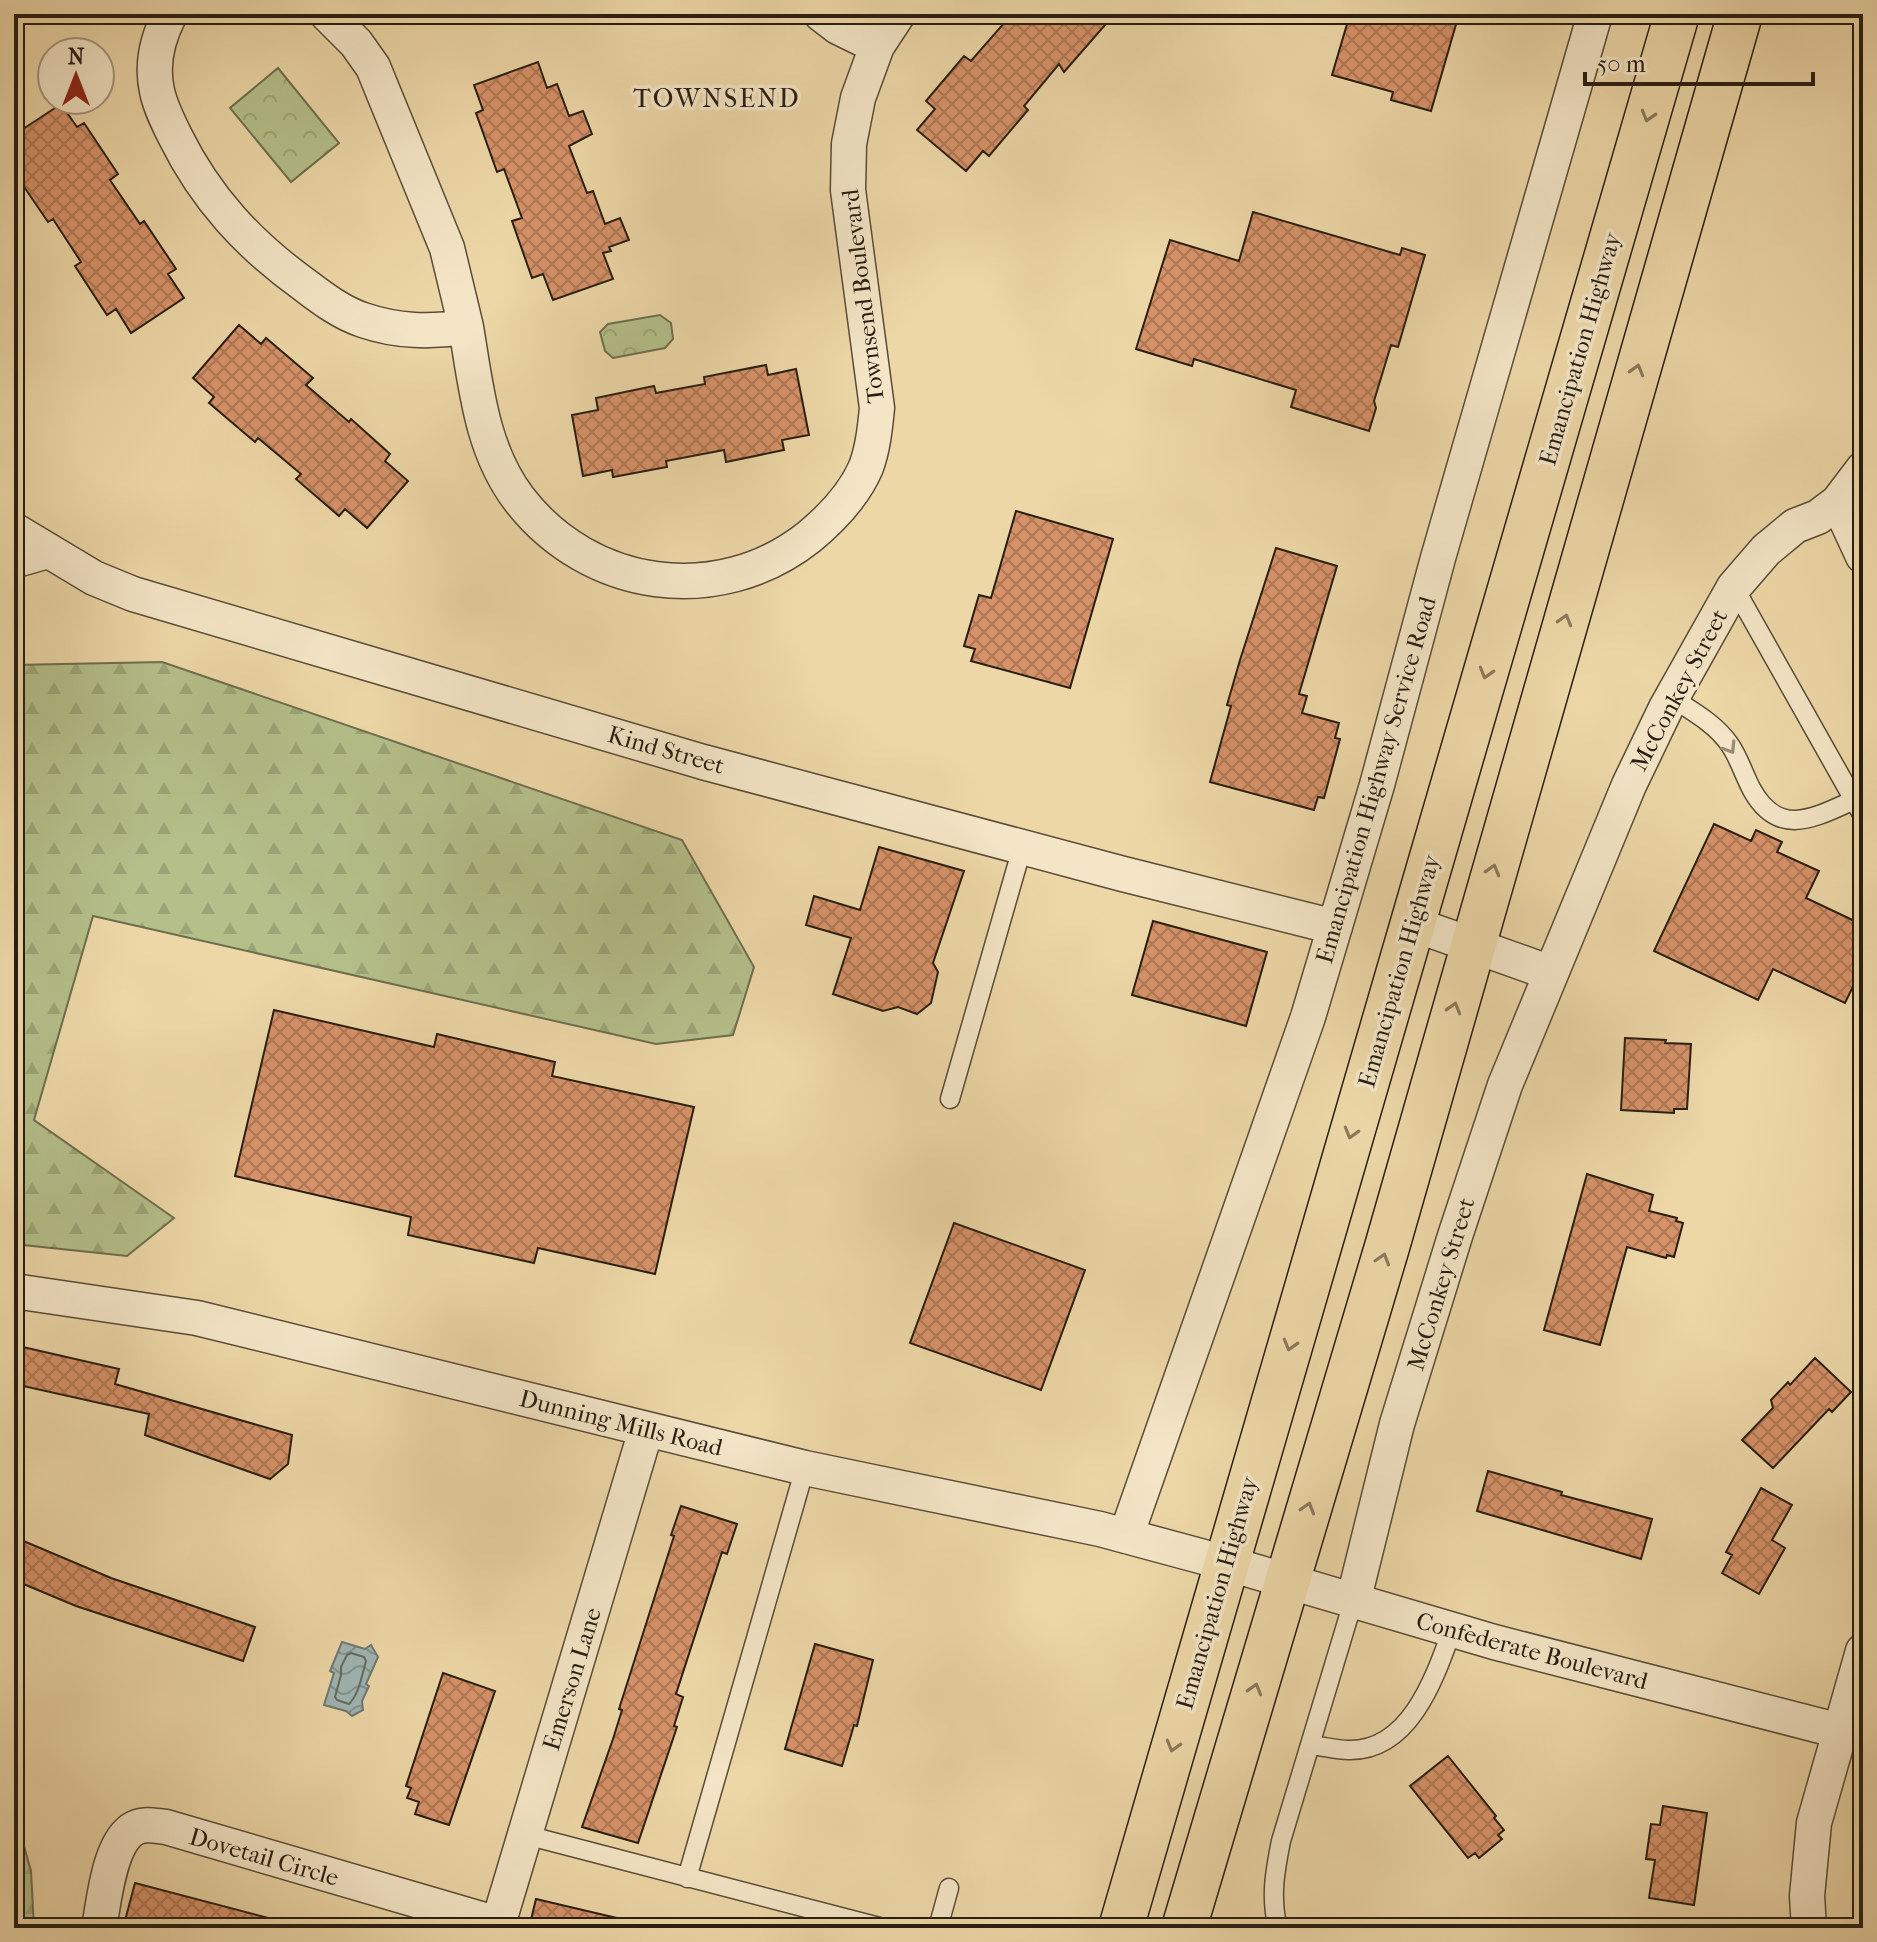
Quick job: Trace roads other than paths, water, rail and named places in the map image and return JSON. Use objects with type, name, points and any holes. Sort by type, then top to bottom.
[{"type":"main road","name":"Emancipation Highway","points":[[1121,1928],[1677,14]]},
{"type":"main road","points":[[1184,1928],[1387,1247],[1740,14]]},
{"type":"street","points":[[170,14],[158,41],[155,68],[157,91],[189,166],[217,206],[244,236],[329,303],[361,319],[396,329],[432,332],[466,327]]},
{"type":"street","name":"Townsend Boulevard","points":[[327,14],[356,43],[373,67],[447,248],[466,327],[484,429],[498,465],[518,498],[544,527],[568,546],[601,565],[636,576],[709,581],[744,574],[774,561],[799,544],[826,523],[849,497],[865,468],[874,438],[877,408],[848,190],[849,144],[858,98],[877,46],[898,14]]},
{"type":"street","points":[[821,14],[838,27],[877,46]]},
{"type":"street","name":"Emancipation Highway Service Road","points":[[1126,1536],[1308,1017],[1377,785],[1438,558],[1595,14]]},
{"type":"street","points":[[1863,469],[1838,502],[1863,556]]},
{"type":"street","name":"McConkey Street","points":[[1353,1602],[1397,1424],[1505,1085],[1629,785],[1672,698],[1734,587],[1766,550],[1795,526],[1818,517],[1838,502]]},
{"type":"street","name":"Kind Street","points":[[14,530],[94,578],[133,594],[703,762],[1022,848],[1335,927]]},
{"type":"street","points":[[1413,924],[1551,973]]},
{"type":"street","name":"Dunning Mills Road","points":[[14,1291],[197,1318],[805,1468],[1126,1536],[1226,1563]]},
{"type":"street","name":"Emerson Lane","points":[[497,1926],[646,1430]]},
{"type":"street","name":"Confederate Boulevard","points":[[1226,1563],[1452,1630],[1840,1731]]},
{"type":"street","points":[[1809,1928],[1810,1844],[1863,1651]]},
{"type":"street","name":"Dovetail Circle","points":[[99,1928],[111,1868],[120,1842],[133,1829],[147,1825],[166,1827],[497,1926]]},
{"type":"lane","points":[[14,569],[59,556]]},
{"type":"lane","points":[[1672,698],[1714,727],[1730,744],[1753,792],[1768,812],[1786,819],[1808,820],[1858,808],[1734,587]]},
{"type":"lane","points":[[950,1099],[1022,848]]},
{"type":"lane","points":[[687,1878],[805,1468]]},
{"type":"lane","points":[[1278,1928],[1273,1910],[1274,1877],[1281,1841],[1353,1602]]},
{"type":"lane","points":[[1310,1745],[1350,1751],[1381,1743],[1408,1720],[1431,1686],[1452,1630]]},
{"type":"lane","points":[[526,1835],[883,1928]]},
{"type":"lane","points":[[938,1928],[949,1888]]},
{"type":"water","points":[[342,1642],[365,1649],[371,1645],[378,1657],[366,1684],[369,1686],[362,1701],[363,1710],[352,1716],[346,1711],[324,1705],[334,1673],[330,1671]]},
{"type":"district","name":"TOWNSEND","points":[[717,98]]}]
